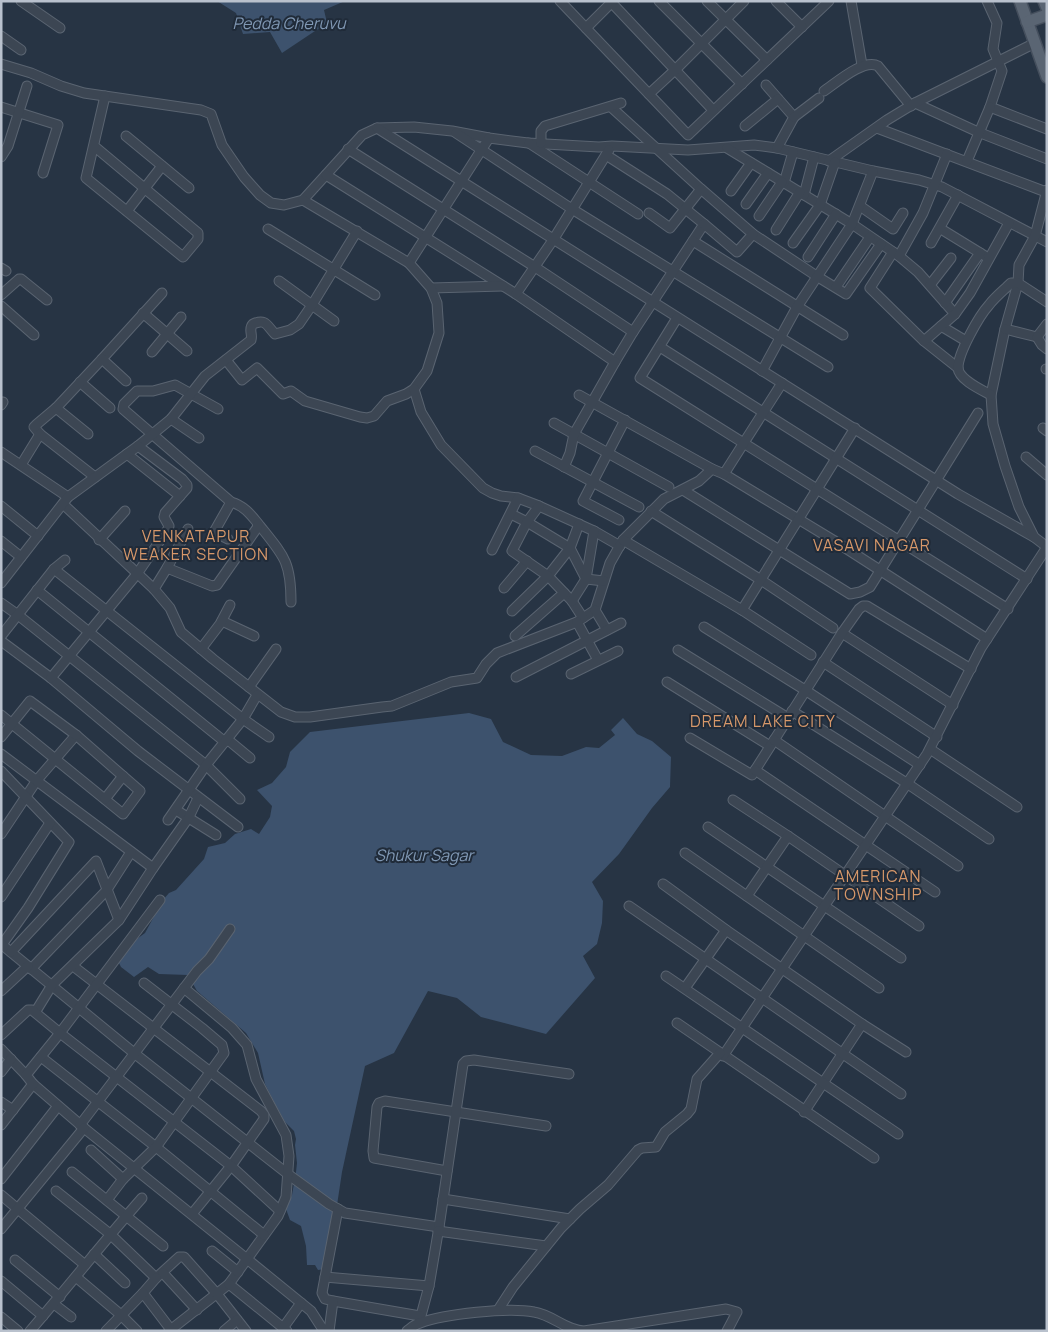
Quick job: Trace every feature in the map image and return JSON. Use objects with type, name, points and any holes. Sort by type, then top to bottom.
[{"type":"main road","points":[[1020,1],[1047,78]]},
{"type":"main road","points":[[1044,1],[1047,8]]},
{"type":"main road","points":[[1027,22],[1047,15]]},
{"type":"street","points":[[21,1],[60,28]]},
{"type":"street","points":[[560,1],[688,135],[688,150]]},
{"type":"street","points":[[659,1],[742,84]]},
{"type":"street","points":[[708,1],[767,60]]},
{"type":"street","points":[[649,94],[744,1]]},
{"type":"street","points":[[776,1],[802,27]]},
{"type":"street","points":[[688,135],[829,1]]},
{"type":"street","points":[[851,1],[862,65]]},
{"type":"street","points":[[967,161],[1002,75],[999,61],[993,49],[997,23],[988,1]]},
{"type":"street","points":[[586,28],[612,2],[713,110]]},
{"type":"street","points":[[1,36],[21,50]]},
{"type":"street","points":[[793,243],[820,205],[832,162],[913,104],[1035,43]]},
{"type":"street","points":[[777,148],[794,117],[862,65],[869,63],[878,66],[913,104],[1047,159]]},
{"type":"street","points":[[1,64],[84,93],[201,110],[211,114],[222,145],[244,177],[260,195],[271,203],[284,205],[303,200],[362,135],[377,128],[414,127],[541,144],[688,150],[754,145],[777,148],[935,185],[1047,242]]},
{"type":"street","points":[[1,157],[19,113],[27,86]]},
{"type":"street","points":[[766,86],[794,117]]},
{"type":"street","points":[[94,146],[198,232],[198,239],[183,257],[86,178],[105,96]]},
{"type":"street","points":[[746,126],[778,99]]},
{"type":"street","points":[[541,144],[541,131],[545,126],[621,103]]},
{"type":"street","points":[[1,107],[58,125],[43,173]]},
{"type":"street","points":[[611,107],[655,149],[753,234],[846,294],[881,244]]},
{"type":"street","points":[[990,107],[1047,129]]},
{"type":"street","points":[[377,128],[937,481],[979,507],[1034,537],[1047,547],[987,639],[937,737],[908,784],[742,1028],[722,1055],[697,1079],[693,1100],[687,1114],[665,1132],[656,1147],[638,1150],[608,1185],[588,1200],[546,1246],[510,1291],[498,1310]]},
{"type":"street","points":[[877,128],[1046,191],[1034,236],[1019,266],[1018,283],[1005,329],[991,395],[993,418],[1005,466],[1019,507],[1034,537]]},
{"type":"street","points":[[452,131],[672,272],[828,367]]},
{"type":"street","points":[[126,136],[189,188]]},
{"type":"street","points":[[409,263],[443,208],[482,151],[488,138]]},
{"type":"street","points":[[528,143],[638,214]]},
{"type":"street","points":[[516,294],[553,240],[612,146]]},
{"type":"street","points":[[727,148],[852,224],[896,254],[918,272],[955,314]]},
{"type":"street","points":[[348,149],[535,267],[633,332]]},
{"type":"street","points":[[759,216],[783,182],[793,152]]},
{"type":"street","points":[[947,154],[923,213],[896,254],[870,288],[924,341],[958,368],[970,384],[991,395]]},
{"type":"street","points":[[606,155],[667,194],[737,252],[753,234]]},
{"type":"street","points":[[776,230],[802,194],[814,157]]},
{"type":"street","points":[[731,191],[751,162]]},
{"type":"street","points":[[127,211],[162,166]]},
{"type":"street","points":[[762,371],[797,307],[852,224],[873,171]]},
{"type":"street","points":[[746,204],[768,173]]},
{"type":"street","points":[[326,175],[516,294],[615,362]]},
{"type":"street","points":[[649,213],[670,228],[701,189]]},
{"type":"street","points":[[931,243],[941,229],[958,196]]},
{"type":"street","points":[[226,360],[242,380],[257,368],[283,394],[291,391],[305,401],[360,418],[374,416],[387,401],[414,389],[427,371],[439,333],[437,303],[431,288],[409,263],[303,200]]},
{"type":"street","points":[[860,206],[894,229],[903,213]]},
{"type":"street","points":[[808,256],[836,214]]},
{"type":"street","points":[[924,341],[955,314],[978,281],[1009,223]]},
{"type":"street","points":[[564,467],[570,453],[574,434],[615,362],[704,224]]},
{"type":"street","points":[[268,229],[375,295]]},
{"type":"street","points":[[941,229],[989,258]]},
{"type":"street","points":[[2,580],[66,501],[171,420],[205,376],[251,340],[250,330],[254,324],[261,321],[264,322],[275,334],[278,334],[290,330],[298,324],[312,305],[357,231]]},
{"type":"street","points":[[836,287],[870,237]]},
{"type":"street","points":[[693,242],[843,335]]},
{"type":"street","points":[[945,303],[980,253]]},
{"type":"street","points":[[930,285],[951,258]]},
{"type":"street","points":[[1,295],[18,279],[21,279],[47,300]]},
{"type":"street","points":[[280,281],[334,321]]},
{"type":"street","points":[[958,368],[966,341],[989,304],[1012,283],[1018,283],[1047,302]]},
{"type":"street","points":[[431,288],[503,286]]},
{"type":"street","points":[[95,477],[40,434],[34,427],[56,408],[162,293]]},
{"type":"street","points":[[1,306],[34,335]]},
{"type":"street","points":[[143,313],[187,351]]},
{"type":"street","points":[[152,352],[181,317]]},
{"type":"street","points":[[678,318],[640,378],[1008,609]]},
{"type":"street","points":[[1037,337],[1047,324]]},
{"type":"street","points":[[941,326],[966,341]]},
{"type":"street","points":[[1005,329],[1037,337],[1047,349]]},
{"type":"street","points":[[660,348],[1027,579]]},
{"type":"street","points":[[102,359],[126,381]]},
{"type":"street","points":[[80,382],[110,408]]},
{"type":"street","points":[[724,474],[782,383]]},
{"type":"street","points":[[218,409],[175,385],[153,391],[140,390],[124,404],[122,409],[231,502],[245,509],[277,546],[286,561],[291,580],[291,602]]},
{"type":"street","points":[[414,389],[421,412],[440,445],[483,488],[501,496],[518,498],[539,506],[621,543],[742,610],[811,655]]},
{"type":"street","points":[[579,395],[724,474],[833,540],[987,639]]},
{"type":"street","points":[[56,408],[88,434]]},
{"type":"street","points":[[683,490],[850,594],[860,592],[870,587],[900,541],[977,412],[993,418]]},
{"type":"street","points":[[171,420],[199,438]]},
{"type":"street","points":[[619,520],[583,501],[625,420]]},
{"type":"street","points":[[554,423],[669,487]]},
{"type":"street","points":[[742,610],[855,428]]},
{"type":"street","points":[[21,466],[40,434]]},
{"type":"street","points":[[51,678],[138,574],[168,529],[169,526],[164,513],[188,486],[138,446]]},
{"type":"street","points":[[535,451],[639,507]]},
{"type":"street","points":[[1,452],[66,501],[100,540],[154,589],[170,608],[178,629],[257,695],[281,712],[295,717],[310,717],[392,706],[451,682],[476,678],[497,653],[580,620],[596,610],[610,563],[621,543],[664,499],[699,481],[712,469]]},
{"type":"street","points":[[127,454],[180,496]]},
{"type":"street","points":[[1026,458],[1047,475]]},
{"type":"street","points":[[182,480],[191,467]]},
{"type":"street","points":[[492,550],[518,498]]},
{"type":"street","points":[[228,540],[214,532],[231,502]]},
{"type":"street","points":[[1,506],[38,536]]},
{"type":"street","points":[[539,506],[512,551],[548,576],[572,601],[598,660]]},
{"type":"street","points":[[100,540],[125,510]]},
{"type":"street","points":[[651,511],[833,628]]},
{"type":"street","points":[[511,514],[528,522],[570,548],[586,579]]},
{"type":"street","points":[[167,568],[212,586],[217,585],[252,536],[258,524]]},
{"type":"street","points":[[512,611],[548,576],[570,548],[579,524]]},
{"type":"street","points":[[154,589],[188,529]]},
{"type":"street","points":[[572,601],[586,579],[594,531]]},
{"type":"street","points":[[1,541],[21,558]]},
{"type":"street","points":[[1,636],[54,569],[65,560]]},
{"type":"street","points":[[504,588],[527,561]]},
{"type":"street","points":[[54,569],[269,737]]},
{"type":"street","points":[[586,579],[604,581]]},
{"type":"street","points":[[37,590],[226,741],[250,758]]},
{"type":"street","points":[[515,636],[564,593]]},
{"type":"street","points":[[1,603],[18,614],[206,765],[240,799]]},
{"type":"street","points":[[201,649],[222,621],[230,606]]},
{"type":"street","points":[[690,738],[752,776],[823,662],[862,606],[866,606],[971,669]]},
{"type":"street","points":[[596,610],[607,630]]},
{"type":"street","points":[[222,621],[254,636]]},
{"type":"street","points":[[516,677],[621,623]]},
{"type":"street","points":[[704,627],[920,765]]},
{"type":"street","points":[[842,633],[953,705]]},
{"type":"street","points":[[1,641],[51,678],[138,751],[238,827]]},
{"type":"street","points":[[249,687],[276,649]]},
{"type":"street","points":[[678,650],[908,784],[989,839]]},
{"type":"street","points":[[571,674],[618,651]]},
{"type":"street","points":[[823,662],[937,737]]},
{"type":"street","points":[[667,682],[772,743],[886,816],[958,866]]},
{"type":"street","points":[[168,820],[206,765],[243,718],[257,695]]},
{"type":"street","points":[[1,714],[12,723],[56,758],[123,814],[140,791],[76,735],[30,700],[12,723],[1,737]]},
{"type":"street","points":[[1,834],[37,780],[76,735]]},
{"type":"street","points":[[930,748],[1017,807]]},
{"type":"street","points":[[1,754],[153,868]]},
{"type":"street","points":[[755,770],[935,892]]},
{"type":"street","points":[[1,771],[67,840],[68,844],[28,908],[2,945],[134,1053],[289,1175],[345,1213],[546,1246]]},
{"type":"street","points":[[105,799],[123,776]]},
{"type":"street","points":[[36,1011],[52,986],[119,920],[189,817],[198,798]]},
{"type":"street","points":[[733,800],[919,926]]},
{"type":"street","points":[[176,810],[216,835]]},
{"type":"street","points":[[1,897],[50,823]]},
{"type":"street","points":[[708,826],[901,958]]},
{"type":"street","points":[[747,896],[788,836]]},
{"type":"street","points":[[1,991],[29,967],[106,891],[131,852]]},
{"type":"street","points":[[685,853],[878,988]]},
{"type":"street","points":[[11,952],[96,861],[106,891],[119,920]]},
{"type":"street","points":[[663,884],[726,930],[862,1024],[906,1052]]},
{"type":"street","points":[[26,1076],[80,1009],[160,900]]},
{"type":"street","points":[[629,906],[901,1094]]},
{"type":"street","points":[[1,1229],[82,1127],[97,1102],[197,971],[209,959],[230,929]]},
{"type":"street","points":[[685,988],[726,930]]},
{"type":"street","points":[[73,966],[264,1115],[264,1119],[231,1166],[192,1214]]},
{"type":"street","points":[[666,976],[898,1134]]},
{"type":"street","points":[[107,1200],[156,1146],[224,1053],[224,1049],[202,1028],[144,983]]},
{"type":"street","points":[[143,1293],[170,1330],[217,1294],[229,1284],[248,1259],[280,1211],[286,1196],[289,1175],[286,1135],[256,1079],[247,1045],[187,985]]},
{"type":"street","points":[[1,1035],[28,1010],[36,1011],[116,1077],[231,1166],[280,1211]]},
{"type":"street","points":[[677,1023],[804,1112],[874,1158]]},
{"type":"street","points":[[804,1112],[862,1024]]},
{"type":"street","points":[[1,1049],[33,1084],[82,1127],[311,1311],[322,1328],[329,1331],[333,1301]]},
{"type":"street","points":[[41,1057],[156,1146],[264,1235]]},
{"type":"street","points":[[1,1072],[11,1059]]},
{"type":"street","points":[[407,1331],[420,1320],[428,1286],[439,1229],[463,1064],[466,1060],[474,1060],[569,1074]]},
{"type":"street","points":[[1,1125],[33,1084]]},
{"type":"street","points":[[447,1171],[374,1158],[377,1107],[379,1103],[385,1101],[546,1126]]},
{"type":"street","points":[[1,1102],[13,1110]]},
{"type":"street","points":[[1,1179],[58,1106]]},
{"type":"street","points":[[91,1150],[124,1180]]},
{"type":"street","points":[[72,1172],[163,1246]]},
{"type":"street","points":[[56,1191],[160,1276],[197,1310]]},
{"type":"street","points":[[1,1195],[85,1265]]},
{"type":"street","points":[[34,1329],[110,1234],[142,1198]]},
{"type":"street","points":[[443,1199],[570,1219]]},
{"type":"street","points":[[338,1209],[322,1296],[333,1301],[420,1320],[498,1310],[535,1312],[566,1327],[584,1331],[726,1310],[737,1312],[727,1331]]},
{"type":"street","points":[[212,1251],[238,1272]]},
{"type":"street","points":[[94,1254],[125,1283]]},
{"type":"street","points":[[106,1331],[179,1257],[184,1257],[217,1294],[246,1331]]},
{"type":"street","points":[[15,1260],[72,1317]]},
{"type":"street","points":[[76,1277],[137,1331]]},
{"type":"street","points":[[325,1277],[428,1286]]},
{"type":"street","points":[[1,1281],[43,1316]]},
{"type":"street","points":[[229,1284],[285,1329],[301,1303]]},
{"type":"street","points":[[1,1317],[18,1331]]},
{"type":"street","points":[[224,1331],[237,1320]]},
{"type":"water","name":"Pedda Cheruvu","points":[[217,1],[345,1],[324,10],[327,23],[282,53],[270,32],[243,34],[236,13]]},
{"type":"water","name":"Shukur Sagar","points":[[469,713],[491,719],[503,742],[531,755],[562,756],[586,747],[599,748],[615,735],[611,730],[623,718],[637,734],[652,741],[671,757],[670,787],[652,808],[619,854],[592,882],[603,901],[602,923],[597,944],[583,956],[595,978],[546,1034],[481,1017],[457,998],[428,991],[394,1053],[365,1066],[342,1172],[331,1245],[331,1274],[325,1269],[318,1270],[315,1265],[307,1265],[306,1246],[301,1226],[290,1220],[286,1209],[292,1195],[296,1172],[296,1139],[294,1131],[285,1122],[265,1084],[258,1053],[246,1033],[197,991],[188,975],[159,974],[148,967],[134,977],[121,967],[119,963],[130,944],[145,933],[163,900],[169,893],[176,890],[204,859],[208,847],[225,843],[235,834],[251,829],[259,834],[270,817],[272,806],[257,790],[272,783],[286,767],[290,752],[310,732]]},
{"type":"district","name":"VENKATAPUR WEAKER SECTION","points":[[196,545]]},
{"type":"district","name":"VASAVI NAGAR","points":[[872,545]]},
{"type":"district","name":"DREAM LAKE CITY","points":[[763,721]]},
{"type":"district","name":"AMERICAN TOWNSHIP","points":[[878,885]]}]
